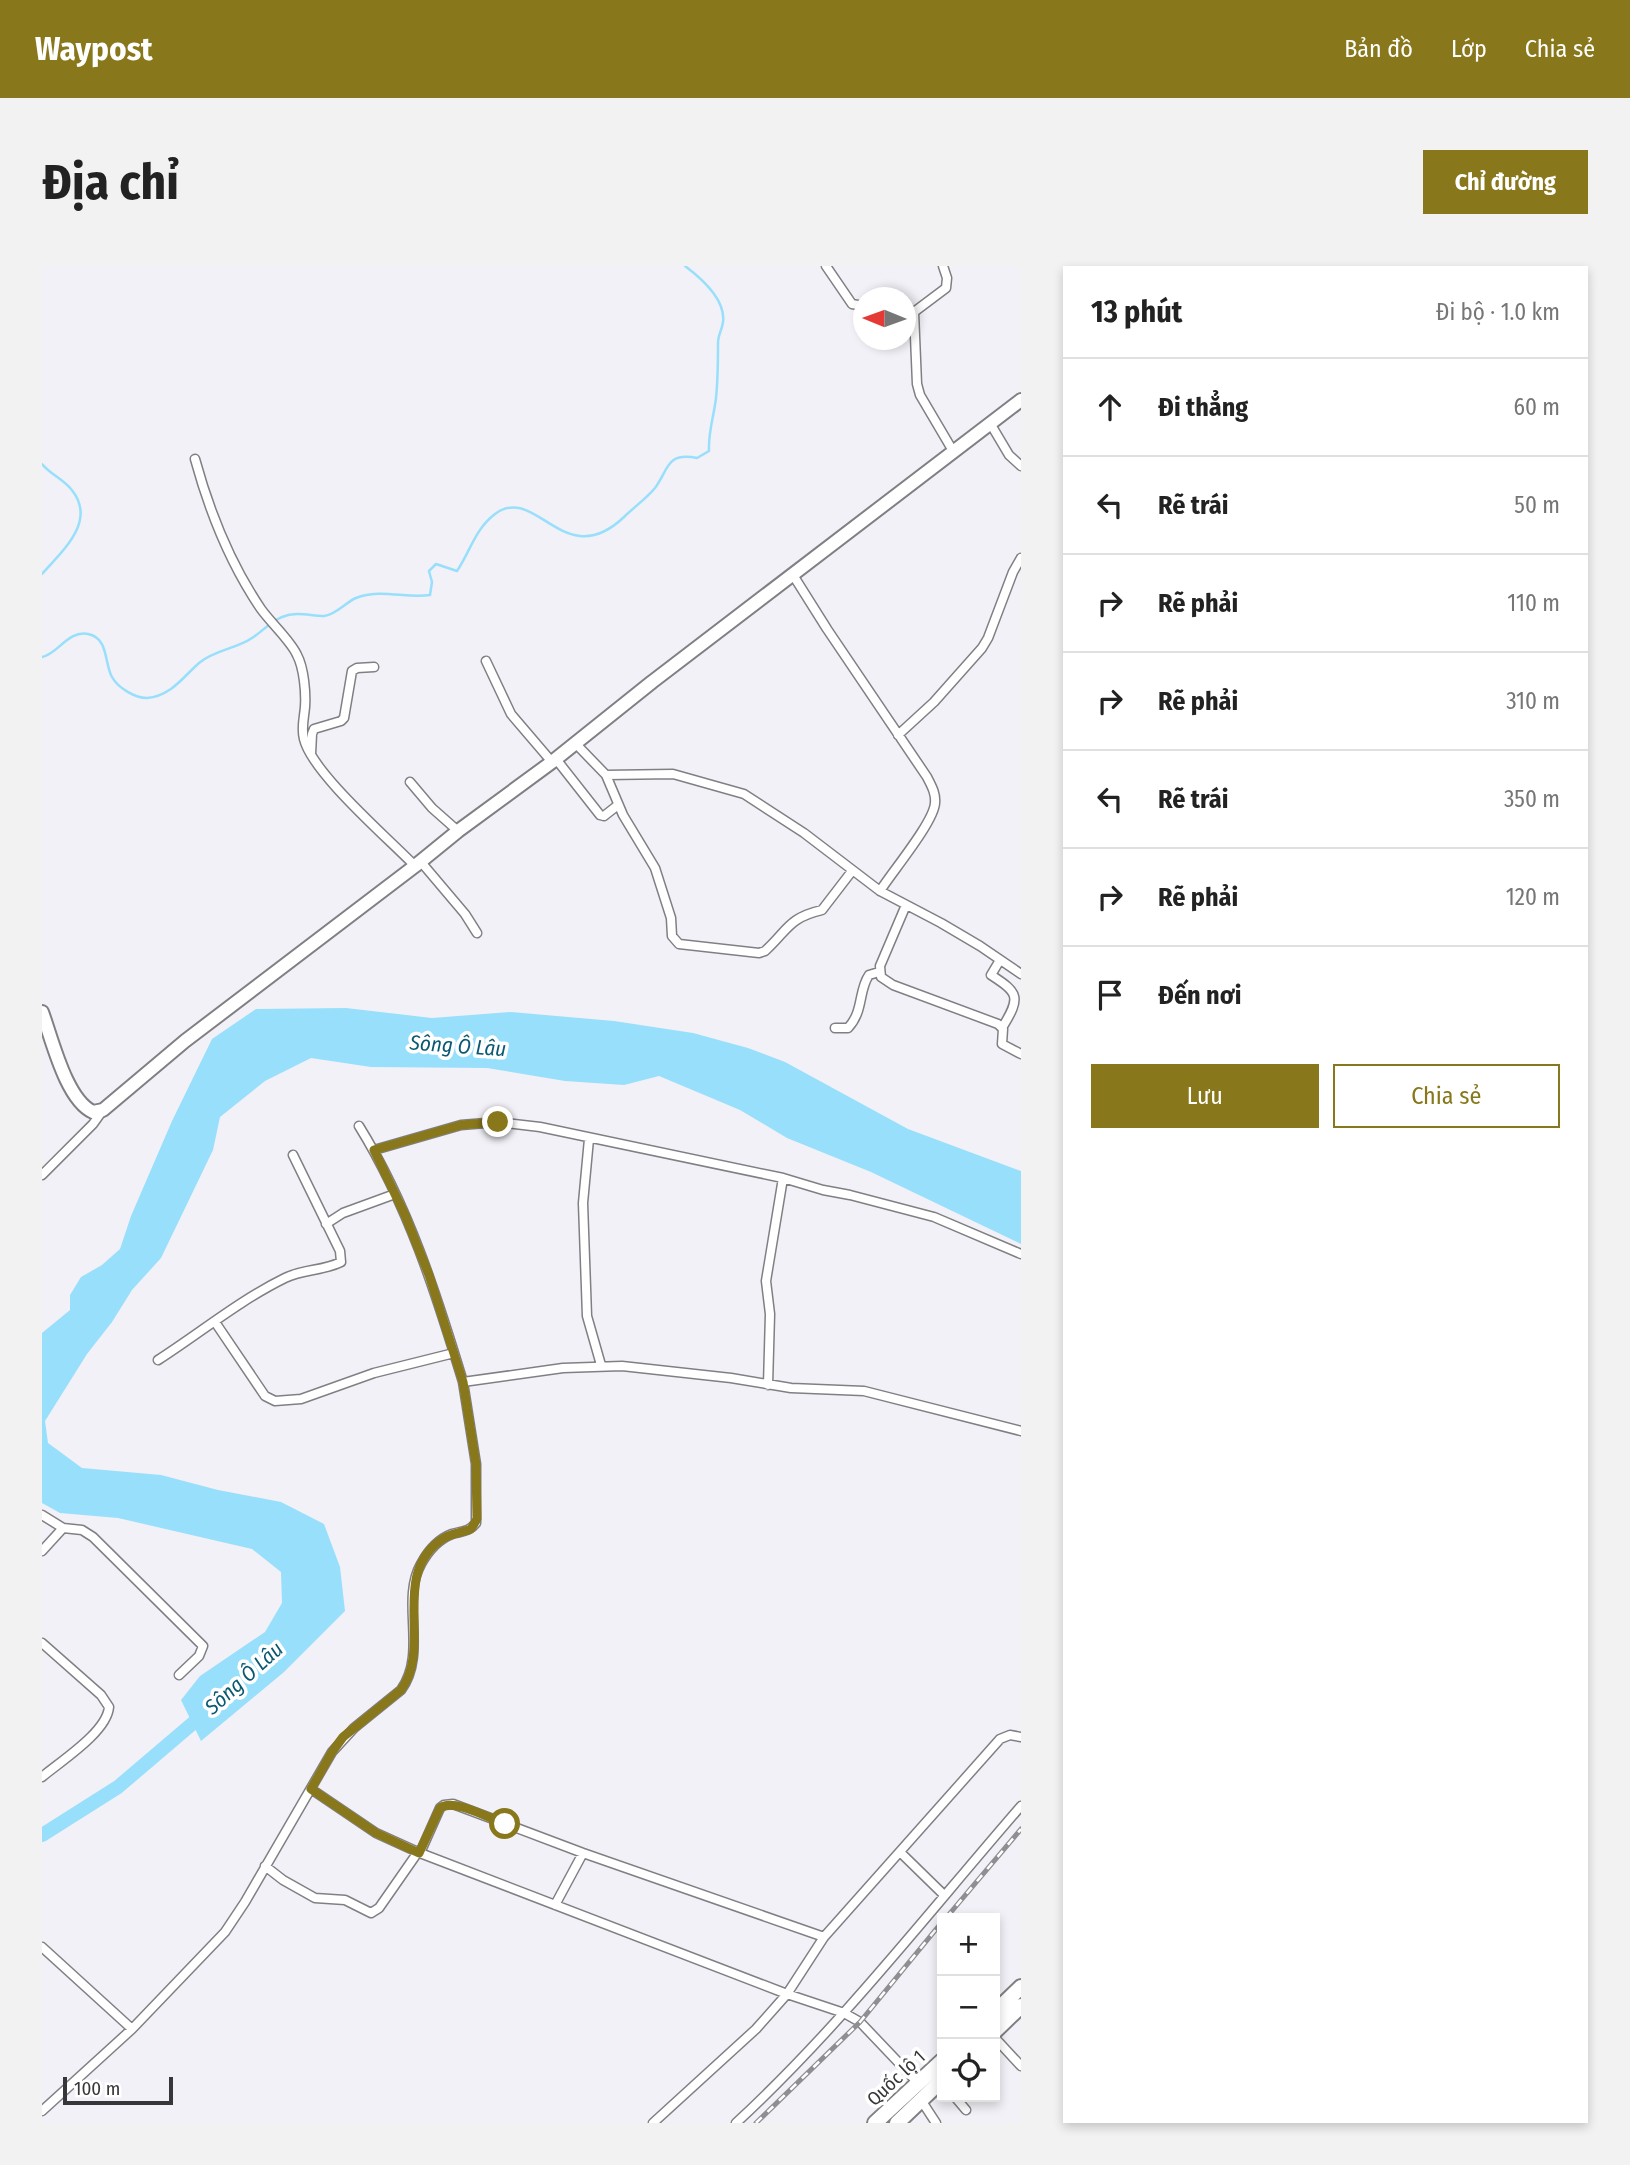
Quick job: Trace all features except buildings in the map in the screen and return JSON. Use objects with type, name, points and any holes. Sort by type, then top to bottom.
[{"type":"highway","points":[[1000,2007],[1021,1987]]},
{"type":"highway","points":[[1000,2026],[1021,2006]]},
{"type":"highway","name":"Quốc lộ 1","points":[[876,2123],[937,2066]]},
{"type":"highway","name":"Quốc lộ 1","points":[[897,2123],[937,2086]]},
{"type":"main road","points":[[42,1012],[69,1085],[80,1103],[93,1112],[103,1110],[185,1041],[418,864],[457,831],[554,761],[652,682],[1021,400]]},
{"type":"street","points":[[826,266],[853,304]]},
{"type":"street","points":[[916,311],[946,288],[947,278],[943,266]]},
{"type":"street","points":[[916,350],[920,395],[953,451]]},
{"type":"street","points":[[990,423],[1009,454],[1021,467]]},
{"type":"street","points":[[195,459],[203,490],[244,582],[298,656],[305,698],[302,730],[311,755],[351,802],[418,864],[459,908],[477,933]]},
{"type":"street","points":[[898,735],[934,702],[982,648],[1021,558]]},
{"type":"street","points":[[793,575],[934,791],[935,804],[913,846],[880,891]]},
{"type":"street","points":[[486,661],[510,714],[600,815],[604,816],[618,804]]},
{"type":"street","points":[[311,755],[314,729],[344,718],[352,671],[374,667]]},
{"type":"street","points":[[576,744],[606,775],[618,804],[655,868],[671,918],[672,936],[682,945],[759,953],[765,951],[800,916],[822,910],[852,871]]},
{"type":"street","points":[[606,775],[673,774],[737,791],[804,833],[880,891],[941,923],[1021,974]]},
{"type":"street","points":[[410,782],[432,808],[457,831]]},
{"type":"street","points":[[906,905],[879,972],[881,977],[893,985],[998,1024],[1002,1028]]},
{"type":"street","points":[[1000,960],[991,975],[1012,988],[1015,997],[1011,1014],[1002,1028],[1002,1044],[1021,1054]]},
{"type":"street","points":[[835,1028],[848,1028],[852,1024],[861,1005],[865,981],[869,975],[879,972]]},
{"type":"street","points":[[42,1175],[93,1124],[103,1110]]},
{"type":"street","points":[[374,1150],[446,1128],[478,1123],[529,1125],[783,1178],[934,1217],[1021,1254]]},
{"type":"street","points":[[42,2110],[132,2029],[234,1920],[332,1752],[343,1737],[401,1690],[408,1681],[412,1666],[414,1595],[418,1572],[429,1553],[443,1539],[468,1531],[476,1523],[476,1464],[463,1382],[429,1275],[395,1194],[359,1126]]},
{"type":"street","points":[[589,1139],[583,1185],[587,1315],[601,1365]]},
{"type":"street","points":[[158,1360],[244,1301],[284,1278],[300,1272],[330,1268],[341,1262],[340,1251],[293,1155]]},
{"type":"street","points":[[768,1385],[770,1314],[766,1281],[783,1178]]},
{"type":"street","points":[[326,1224],[343,1213],[395,1194]]},
{"type":"street","points":[[215,1322],[265,1396],[275,1401],[301,1399],[374,1373],[454,1353]]},
{"type":"street","points":[[463,1382],[601,1365],[698,1374],[802,1390],[864,1391],[1021,1431]]},
{"type":"street","points":[[42,1515],[62,1528],[82,1530],[93,1537],[203,1646],[199,1656],[178,1675]]},
{"type":"street","points":[[42,1551],[62,1528]]},
{"type":"street","points":[[42,1643],[101,1695],[109,1707],[108,1716],[101,1727],[42,1777]]},
{"type":"street","points":[[653,2123],[756,2029],[787,1994],[824,1937],[1000,1739],[1010,1735],[1021,1737]]},
{"type":"street","points":[[311,1789],[376,1833],[419,1853],[787,1994],[844,2013],[860,2022],[918,2083]]},
{"type":"street","points":[[265,1866],[315,1898],[345,1900],[371,1913],[379,1908],[419,1853],[440,1808],[453,1804],[583,1853],[824,1937]]},
{"type":"street","points":[[736,2123],[782,2080],[844,2013],[1021,1806]]},
{"type":"street","points":[[555,1905],[583,1853]]},
{"type":"street","points":[[901,1853],[944,1895]]},
{"type":"street","points":[[42,1947],[132,2029]]},
{"type":"street","points":[[996,2039],[1021,2066]]},
{"type":"street","points":[[922,2100],[936,2123]]},
{"type":"street","points":[[959,2102],[966,2110]]},
{"type":"water","points":[[346,1008],[432,1018],[511,1012],[614,1021],[693,1033],[748,1048],[785,1062],[908,1129],[1021,1171],[1021,1244],[871,1172],[787,1138],[740,1110],[659,1076],[624,1085],[565,1081],[487,1068],[371,1067],[311,1058],[265,1081],[220,1117],[213,1150],[161,1258],[132,1290],[45,1421],[48,1443],[82,1468],[161,1475],[218,1490],[281,1502],[324,1524],[340,1567],[345,1611],[284,1672],[201,1741],[181,1700],[200,1676],[265,1632],[282,1603],[281,1572],[252,1549],[118,1518],[60,1513],[42,1503],[42,1333],[70,1310],[70,1295],[81,1277],[102,1265],[120,1249],[131,1216],[172,1121],[212,1039],[256,1009]]},
{"type":"waterway","points":[[42,657],[75,635],[95,636],[103,646],[112,677],[118,685],[127,692],[147,698],[163,694],[205,659],[246,642],[282,617],[298,614],[328,615],[365,595],[430,595],[432,582],[429,571],[436,564],[457,571],[482,527],[495,514],[510,508],[524,509],[568,533],[584,536],[603,532],[651,492],[674,460],[679,457],[697,458],[709,451],[717,391],[718,340],[723,313],[717,297],[685,266]]},
{"type":"waterway","points":[[42,464],[71,489],[81,513],[74,535],[42,574]]},
{"type":"waterway","name":"Sông Ô Lâu","points":[[42,1835],[118,1787],[206,1712]]},
{"type":"railway","points":[[950,1913],[1021,1829]]},
{"type":"railway","points":[[756,2123],[860,2022],[937,1928]]},
{"type":"route","points":[[498,1122],[446,1128],[374,1150],[405,1215],[429,1275],[463,1382],[476,1464],[477,1519],[468,1531],[452,1534],[435,1545],[421,1563],[414,1595],[412,1666],[408,1681],[401,1690],[343,1737],[311,1789],[376,1833],[419,1853],[443,1805],[453,1804],[505,1824]]}]
